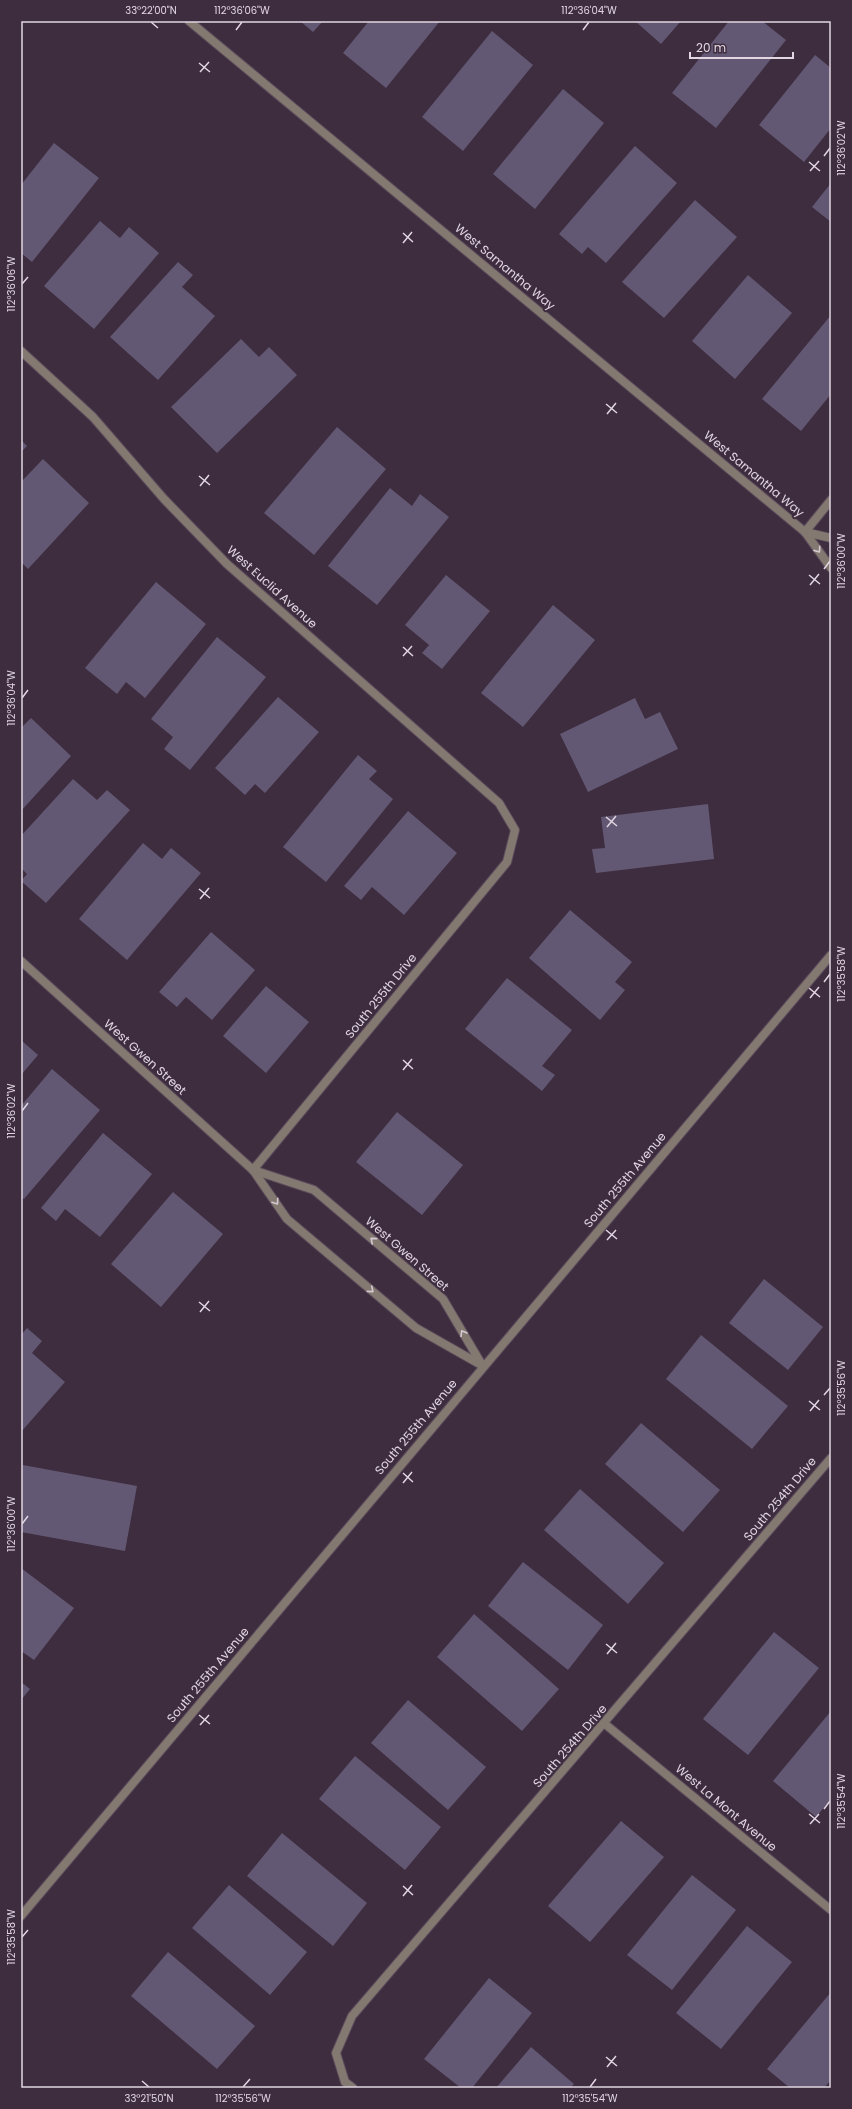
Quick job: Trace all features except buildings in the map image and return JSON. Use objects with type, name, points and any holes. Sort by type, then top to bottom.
[{"type":"street","name":"West Samantha Way","points":[[189,21],[805,532]]},
{"type":"street","name":"West Euclid Avenue","points":[[21,350],[93,417],[164,499],[228,564],[499,803],[515,830]]},
{"type":"street","points":[[805,532],[831,500]]},
{"type":"street","points":[[805,532],[831,538]]},
{"type":"street","points":[[805,532],[831,568]]},
{"type":"street","name":"South 255th Drive","points":[[254,1170],[507,862],[515,830]]},
{"type":"street","name":"South 255th Avenue","points":[[21,1916],[483,1366],[831,955]]},
{"type":"street","name":"West Gwen Street","points":[[21,961],[254,1170],[287,1219],[416,1328],[483,1366]]},
{"type":"street","name":"West Gwen Street","points":[[254,1170],[314,1190],[443,1299],[483,1366]]},
{"type":"street","name":"South 254th Drive","points":[[353,2088],[345,2082],[336,2053],[352,2016],[605,1724],[831,1458]]},
{"type":"street","name":"West La Mont Avenue","points":[[605,1724],[831,1910]]}]
